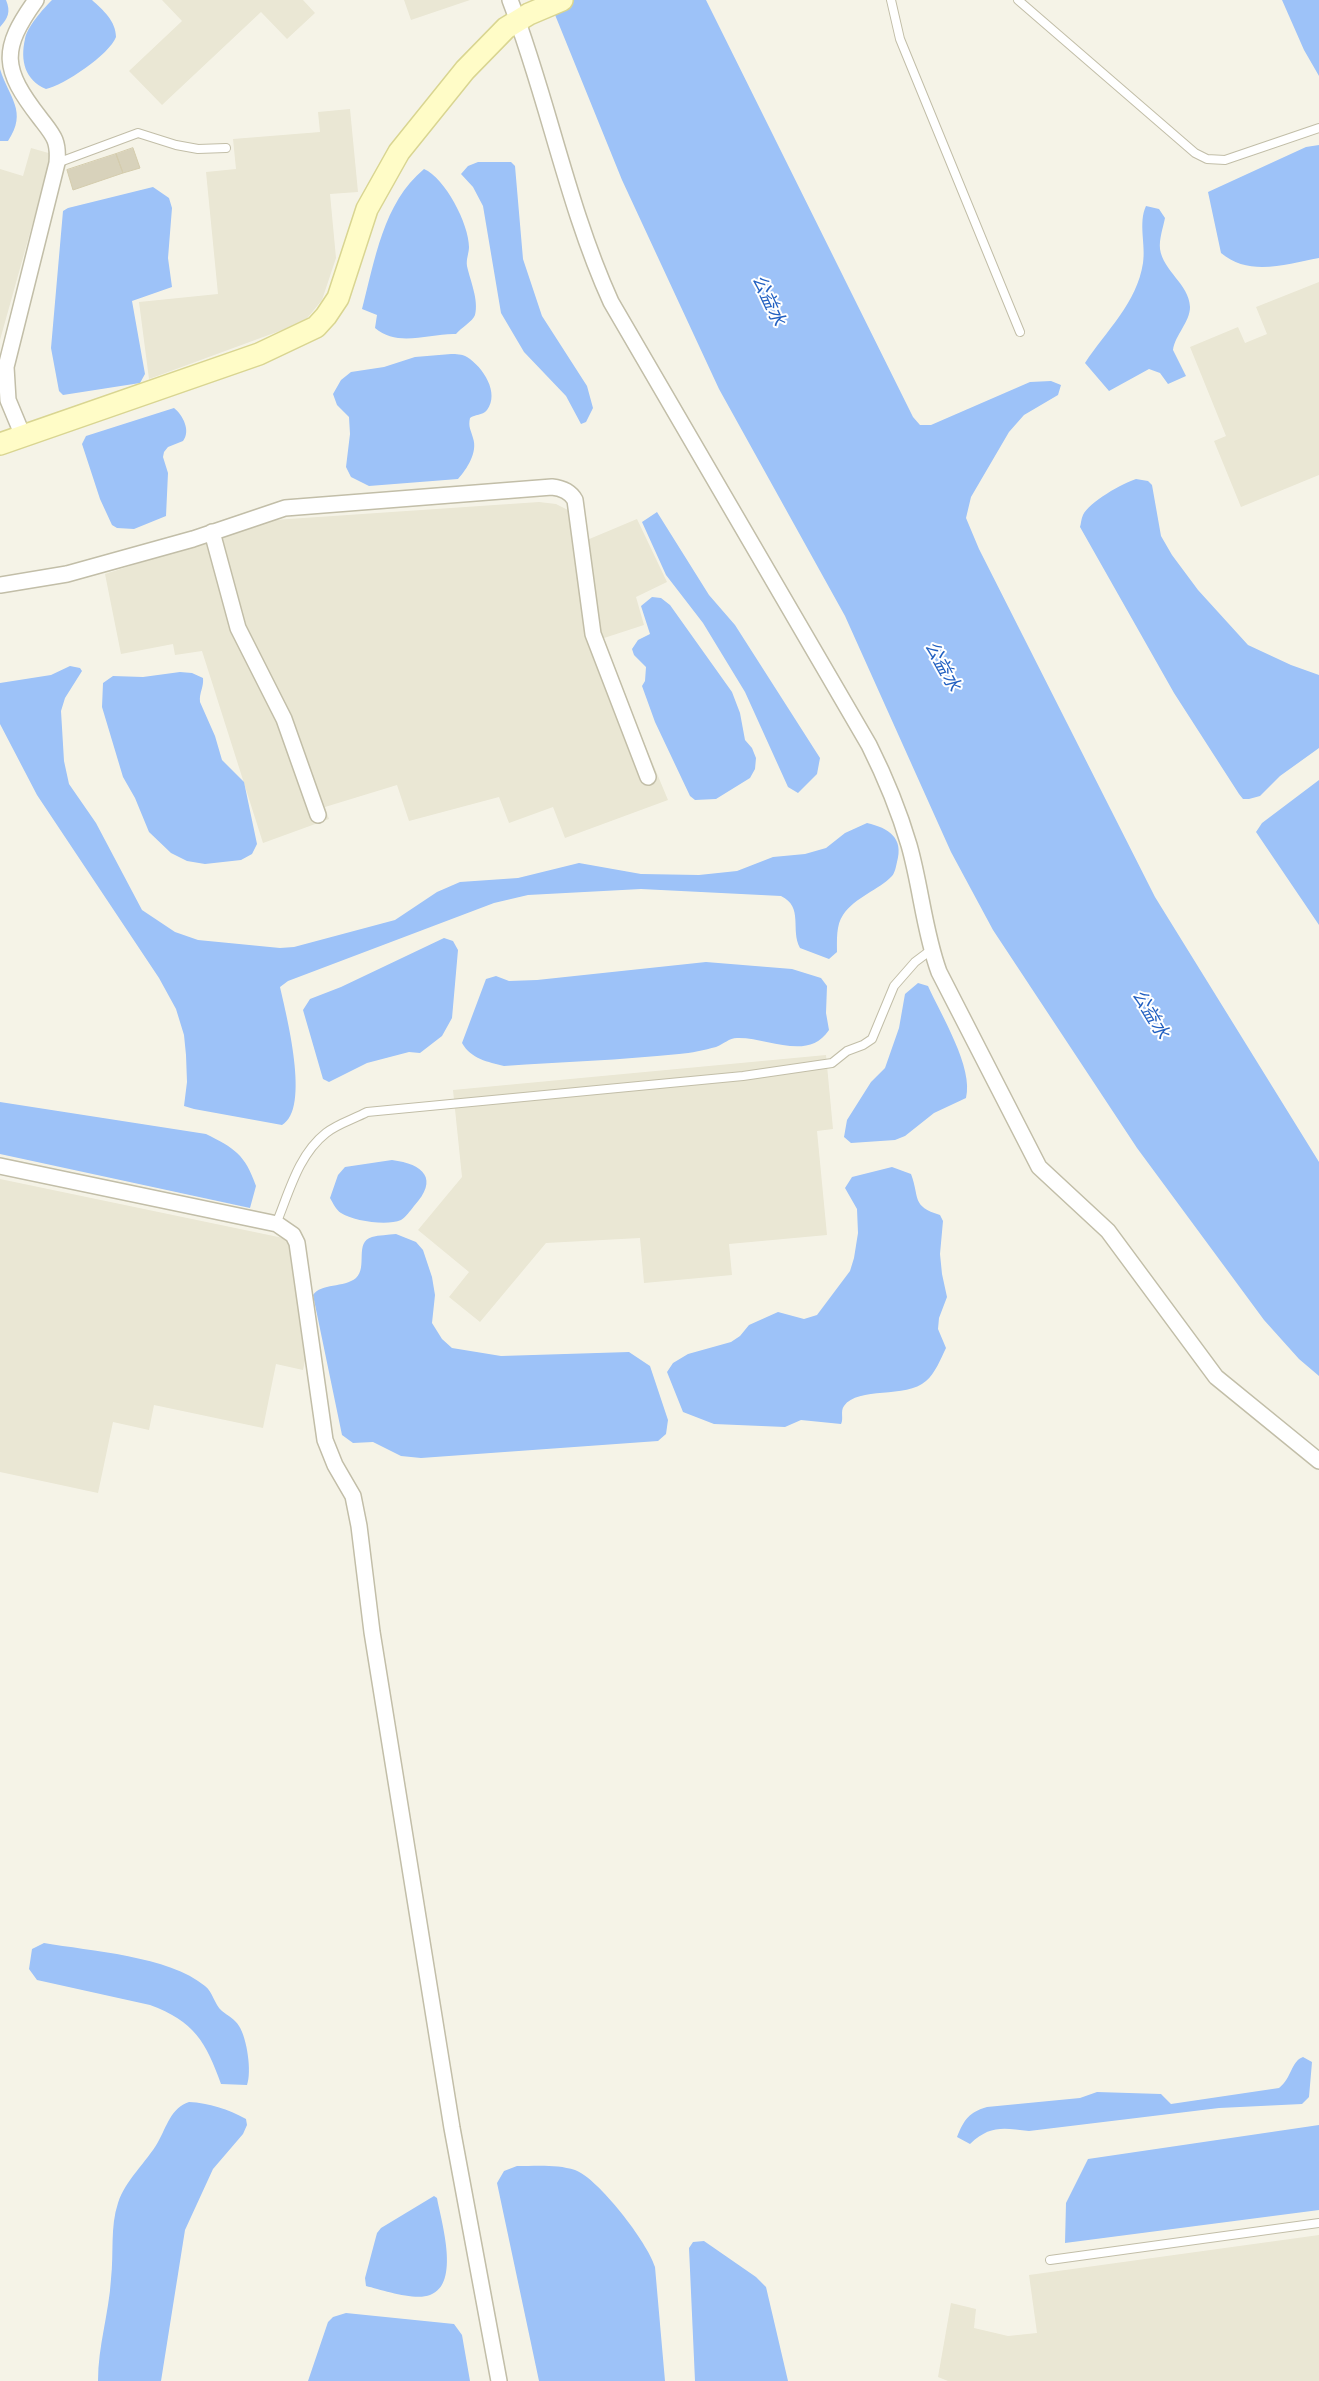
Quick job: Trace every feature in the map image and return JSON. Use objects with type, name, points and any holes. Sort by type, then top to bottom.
[{"type":"street","points":[[23,436],[8,400],[6,367],[57,162],[56,139],[27,102],[3,52],[16,26],[36,0]]},
{"type":"street","points":[[510,0],[524,18],[575,207],[607,294],[875,757],[909,844],[931,950],[943,983],[1039,1167],[1108,1231],[1216,1377],[1319,1461]]},
{"type":"street","points":[[0,444],[259,354],[316,327],[338,298],[367,209],[399,152],[465,70],[506,28],[562,0]]},
{"type":"street","points":[[0,585],[67,574],[212,532],[285,508],[552,487],[568,492],[575,500],[593,634],[648,777]]},
{"type":"street","points":[[212,532],[238,628],[284,719],[318,815]]},
{"type":"street","points":[[0,1166],[276,1224],[293,1235],[297,1243],[325,1440],[335,1465],[353,1496],[360,1526],[372,1632],[452,2128],[499,2381]]},
{"type":"lane","points":[[891,0],[900,38],[1020,332]]},
{"type":"lane","points":[[1018,0],[1195,153],[1207,159],[1224,160],[1319,128]]},
{"type":"lane","points":[[57,162],[138,133],[176,145],[198,149],[226,148]]},
{"type":"lane","points":[[276,1224],[303,1160],[314,1144],[326,1133],[367,1112],[744,1076],[832,1063],[847,1051],[863,1045],[872,1039],[894,986],[915,962],[931,950]]},
{"type":"lane","points":[[1050,2260],[1319,2223]]},
{"type":"shaded area","points":[[162,0],[303,0],[315,13],[287,39],[261,12],[162,105],[129,71],[182,21]]},
{"type":"shaded area","points":[[404,0],[470,0],[411,20]]},
{"type":"shaded area","points":[[350,109],[358,192],[330,194],[336,258],[322,300],[304,322],[149,379],[139,302],[218,294],[206,172],[236,169],[233,139],[320,132],[318,112]]},
{"type":"shaded area","points":[[31,148],[52,154],[0,340],[0,169],[23,176]]},
{"type":"shaded area","points":[[1319,282],[1319,475],[1241,507],[1214,441],[1226,436],[1190,347],[1238,327],[1245,343],[1267,334],[1256,307]]},
{"type":"shaded area","points":[[539,502],[556,504],[570,511],[575,545],[637,519],[667,582],[636,597],[644,625],[601,639],[668,800],[565,838],[553,807],[509,823],[499,797],[409,821],[397,785],[325,807],[329,819],[263,843],[202,651],[175,655],[173,644],[121,654],[105,574],[274,520]]},
{"type":"shaded area","points":[[826,1055],[833,1129],[817,1131],[827,1235],[729,1244],[732,1275],[644,1283],[640,1238],[546,1243],[480,1322],[449,1297],[469,1272],[418,1230],[462,1177],[453,1090]]},
{"type":"shaded area","points":[[0,1179],[288,1239],[306,1356],[303,1370],[276,1364],[263,1428],[154,1405],[149,1430],[113,1422],[98,1493],[0,1472]]},
{"type":"shaded area","points":[[1319,2235],[1319,2381],[948,2381],[938,2377],[951,2303],[976,2309],[974,2328],[1008,2336],[1037,2333],[1029,2275]]},
{"type":"water","points":[[0,0],[6,0],[8,11],[7,18],[0,27]]},
{"type":"water","points":[[52,0],[92,0],[111,21],[116,37],[112,44],[96,60],[74,76],[54,87],[46,89],[29,75],[23,55],[26,34],[40,13]]},
{"type":"water","name":"公益水","points":[[549,0],[706,0],[913,417],[920,425],[931,425],[1030,382],[1051,381],[1061,385],[1058,395],[1024,415],[1009,432],[971,497],[966,518],[979,549],[1155,897],[1319,1162],[1319,1376],[1299,1359],[1264,1320],[1137,1148],[993,930],[951,852],[845,616],[719,389],[622,180]]},
{"type":"water","points":[[1282,0],[1319,0],[1319,76],[1304,50]]},
{"type":"water","points":[[0,69],[17,113],[14,130],[8,141],[0,141]]},
{"type":"water","points":[[1319,145],[1319,258],[1268,267],[1256,267],[1244,265],[1221,253],[1208,192],[1306,147]]},
{"type":"water","points":[[478,162],[511,162],[515,166],[523,259],[542,316],[587,386],[593,408],[586,422],[581,424],[566,396],[524,352],[501,313],[483,206],[473,187],[461,174],[468,166]]},
{"type":"water","points":[[424,169],[440,182],[454,203],[465,226],[469,247],[467,266],[476,303],[475,315],[456,334],[414,338],[394,337],[384,334],[375,328],[377,315],[362,309],[382,233],[399,198]]},
{"type":"water","points":[[153,187],[169,198],[172,208],[168,258],[172,287],[132,301],[145,374],[140,383],[63,395],[59,391],[51,348],[63,211],[68,208]]},
{"type":"water","points":[[1146,206],[1159,209],[1165,218],[1160,241],[1162,257],[1189,299],[1189,313],[1176,339],[1173,350],[1186,376],[1168,384],[1160,373],[1149,369],[1109,391],[1085,363],[1128,304],[1140,277],[1144,256],[1142,227]]},
{"type":"water","points":[[451,354],[465,356],[479,367],[488,381],[492,396],[487,410],[470,418],[474,449],[471,460],[458,479],[369,486],[351,477],[346,467],[350,434],[349,417],[337,405],[333,394],[341,380],[351,372],[384,367],[415,357]]},
{"type":"water","points":[[174,408],[185,423],[186,433],[183,441],[168,447],[164,452],[163,457],[168,473],[166,516],[134,529],[117,528],[112,525],[100,499],[82,444],[86,436]]},
{"type":"water","points":[[1136,479],[1148,481],[1152,485],[1161,536],[1172,555],[1198,590],[1248,645],[1291,665],[1319,675],[1319,748],[1280,776],[1260,796],[1243,799],[1239,794],[1174,693],[1080,527],[1083,515],[1092,504],[1123,484]]},
{"type":"water","points":[[657,512],[709,595],[735,625],[820,758],[817,774],[798,793],[788,787],[745,692],[703,623],[666,575],[642,522]]},
{"type":"water","points":[[652,597],[661,598],[670,605],[732,692],[740,713],[745,740],[752,748],[756,758],[755,769],[750,778],[716,799],[695,800],[690,796],[655,722],[642,686],[645,681],[646,667],[634,655],[632,649],[638,640],[650,634],[641,606]]},
{"type":"water","points":[[70,666],[80,668],[82,671],[65,698],[61,711],[64,761],[69,784],[96,823],[142,910],[175,932],[198,940],[280,948],[294,947],[395,920],[437,892],[460,882],[518,878],[579,863],[641,874],[699,875],[737,871],[773,857],[805,854],[826,848],[845,833],[867,823],[882,828],[893,835],[899,854],[896,867],[893,875],[887,881],[854,903],[843,915],[838,928],[837,952],[829,959],[800,948],[797,941],[792,906],[781,896],[641,889],[528,895],[494,903],[288,981],[280,987],[291,1038],[296,1081],[295,1100],[290,1116],[282,1125],[194,1109],[184,1106],[187,1082],[186,1055],[184,1035],[176,1009],[159,978],[37,795],[0,724],[0,683],[51,675]]},
{"type":"water","points":[[180,672],[192,673],[203,678],[200,702],[215,736],[222,760],[244,782],[257,844],[252,854],[241,860],[205,864],[187,861],[171,853],[149,832],[135,798],[123,777],[102,707],[103,683],[113,676],[143,677]]},
{"type":"water","points":[[1319,780],[1319,925],[1256,832],[1262,823]]},
{"type":"water","points":[[444,938],[453,941],[458,950],[452,1018],[442,1036],[420,1053],[409,1052],[367,1063],[329,1082],[323,1079],[303,1010],[310,999],[341,987]]},
{"type":"water","points":[[706,962],[792,969],[821,978],[827,986],[826,1013],[829,1030],[810,1045],[787,1046],[734,1038],[716,1047],[684,1054],[504,1066],[475,1056],[462,1043],[486,979],[496,976],[509,981],[537,980]]},
{"type":"water","points":[[918,983],[928,986],[955,1042],[965,1072],[966,1098],[934,1113],[905,1136],[895,1140],[851,1143],[844,1137],[847,1120],[871,1082],[885,1068],[899,1028],[905,994]]},
{"type":"water","points":[[0,1102],[206,1134],[231,1148],[243,1159],[256,1186],[250,1208],[0,1154]]},
{"type":"water","points":[[392,1160],[420,1169],[426,1181],[426,1188],[422,1196],[405,1217],[395,1222],[370,1222],[346,1216],[338,1210],[330,1198],[338,1175],[345,1167]]},
{"type":"water","points":[[892,1167],[911,1174],[920,1204],[931,1212],[940,1215],[943,1221],[940,1254],[947,1297],[939,1318],[938,1329],[946,1348],[938,1366],[929,1378],[907,1390],[871,1394],[851,1400],[843,1408],[841,1424],[801,1420],[785,1427],[714,1424],[683,1412],[667,1372],[673,1363],[688,1354],[731,1342],[740,1336],[749,1325],[778,1312],[804,1319],[817,1315],[850,1271],[854,1258],[858,1233],[857,1209],[845,1188],[852,1177]]},
{"type":"water","points":[[396,1234],[416,1242],[423,1250],[432,1277],[435,1295],[432,1323],[442,1339],[452,1348],[501,1356],[629,1352],[650,1366],[668,1420],[666,1434],[658,1441],[421,1458],[401,1456],[373,1442],[353,1443],[342,1435],[313,1295],[321,1289],[356,1278],[361,1268],[362,1249],[367,1240],[375,1236]]},
{"type":"water","points":[[44,1943],[106,1952],[150,1961],[190,1976],[205,1986],[210,1991],[219,2008],[235,2021],[242,2031],[249,2064],[247,2085],[221,2084],[204,2045],[188,2026],[165,2011],[150,2005],[37,1980],[29,1969],[32,1949]]},
{"type":"water","points":[[1303,2057],[1312,2062],[1309,2097],[1302,2104],[1219,2108],[1029,2131],[997,2129],[984,2134],[970,2144],[957,2137],[971,2114],[987,2107],[1080,2098],[1097,2092],[1161,2094],[1171,2104],[1279,2088],[1287,2080],[1296,2062]]},
{"type":"water","points":[[189,2102],[225,2109],[246,2119],[247,2125],[243,2134],[213,2169],[185,2230],[161,2381],[98,2381],[98,2368],[110,2292],[114,2221],[118,2203],[126,2186],[158,2142],[170,2118],[178,2109]]},
{"type":"water","points":[[1319,2125],[1319,2210],[1065,2243],[1066,2203],[1088,2159]]},
{"type":"water","points":[[517,2166],[553,2166],[568,2168],[585,2175],[609,2198],[633,2228],[655,2267],[665,2381],[539,2381],[497,2183],[504,2171]]},
{"type":"water","points":[[434,2196],[437,2198],[447,2251],[445,2278],[439,2289],[430,2295],[416,2297],[366,2286],[365,2278],[377,2233],[381,2228]]},
{"type":"water","points":[[704,2241],[756,2277],[766,2287],[788,2381],[695,2381],[689,2248],[693,2242]]},
{"type":"water","points":[[346,2313],[454,2324],[462,2335],[470,2381],[308,2381],[328,2322],[333,2317]]},
{"type":"building","points":[[133,148],[140,168],[123,173],[116,154]]},
{"type":"building","points":[[116,154],[123,173],[73,190],[67,170]]}]
